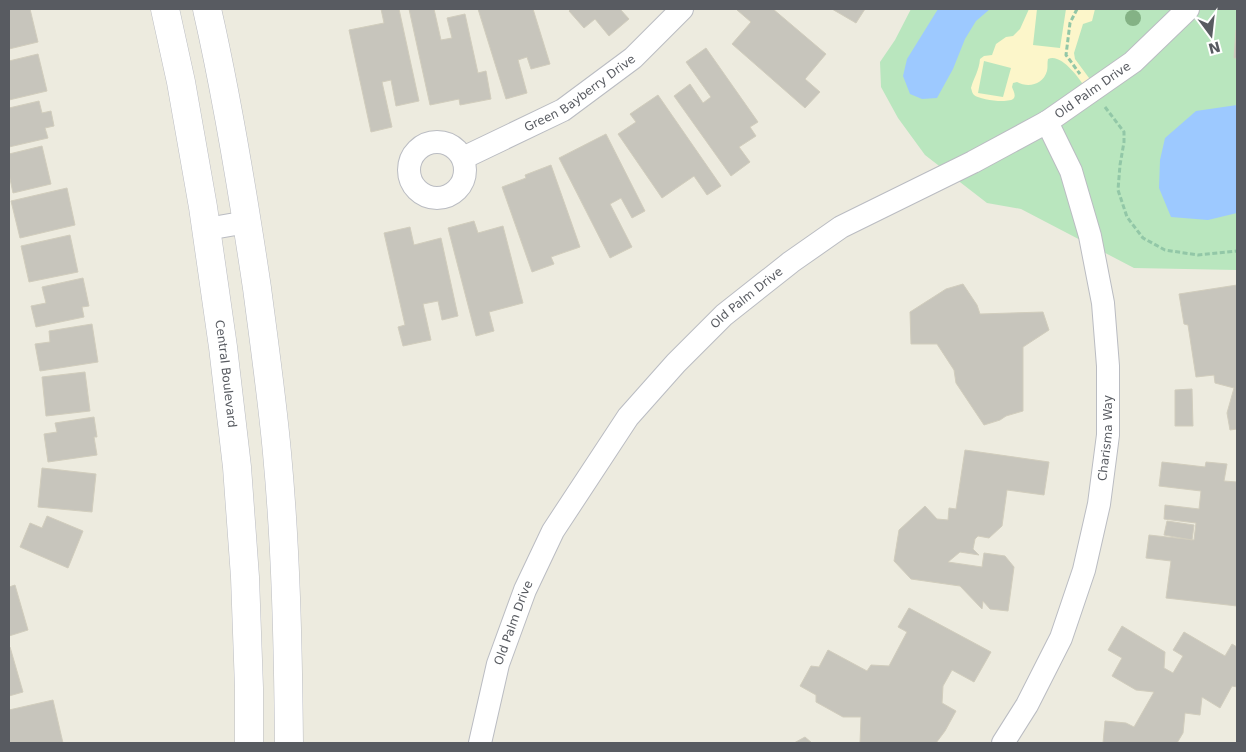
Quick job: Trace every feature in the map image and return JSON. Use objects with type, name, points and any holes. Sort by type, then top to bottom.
[{"type":"street","name":"Central Boulevard","points":[[164,9],[181,82],[206,229],[223,347],[237,467],[245,577],[249,743]]},
{"type":"street","points":[[207,9],[220,68],[247,222],[263,333],[277,453],[285,572],[289,743]]},
{"type":"street","name":"Green Bayberry Drive","points":[[463,158],[562,110],[633,58],[682,9]]},
{"type":"street","name":"Old Palm Drive","points":[[480,743],[498,664],[526,590],[553,531],[628,417],[676,363],[724,315],[791,262],[842,227],[973,162],[1047,122],[1133,62],[1188,9]]},
{"type":"street","name":"Charisma Way","points":[[1003,743],[1027,705],[1061,638],[1084,570],[1100,504],[1108,435],[1108,366],[1103,303],[1090,236],[1071,171],[1047,122]]},
{"type":"street","points":[[206,229],[247,222]]},
{"type":"path","points":[[1077,9],[1070,23],[1066,55],[1124,132],[1118,190],[1127,217],[1143,238],[1165,250],[1198,254],[1237,252]]},
{"type":"green space","points":[[911,9],[1237,9],[1237,270],[1134,268],[1021,209],[987,203],[925,155],[898,118],[881,87],[880,62],[895,40]]},
{"type":"sand","points":[[1029,9],[1037,9],[1033,45],[1060,48],[1066,9],[1095,9],[1092,21],[1083,24],[1074,53],[1075,59],[1092,82],[1085,87],[1069,67],[1058,59],[1053,58],[1048,59],[1047,71],[1039,82],[1030,85],[1013,83],[1012,87],[1015,95],[1011,100],[995,101],[974,95],[971,88],[980,59],[984,56],[992,55],[996,44],[1006,37],[1013,36],[1020,29]],"holes":[[[984,61],[1011,68],[1003,97],[978,93]]]},
{"type":"water","points":[[938,9],[990,9],[976,21],[965,39],[953,69],[937,98],[922,99],[910,94],[903,76],[907,59]]},
{"type":"water","points":[[1237,105],[1237,213],[1208,220],[1171,217],[1159,188],[1160,160],[1165,138],[1196,111]]},
{"type":"building","points":[[9,9],[30,9],[38,42],[9,49]]},
{"type":"building","points":[[381,9],[399,9],[419,101],[396,106],[391,80],[382,82],[392,127],[371,132],[349,30],[384,23]]},
{"type":"building","points":[[409,9],[434,9],[441,40],[452,38],[447,18],[465,14],[478,73],[486,71],[491,99],[460,105],[459,99],[430,105]]},
{"type":"building","points":[[478,9],[533,9],[550,64],[531,69],[527,57],[518,60],[527,93],[506,99]]},
{"type":"building","points":[[571,9],[620,9],[629,19],[609,36],[595,19],[584,28],[569,11]]},
{"type":"building","points":[[773,9],[826,54],[805,79],[820,92],[805,108],[732,44],[751,22],[737,10]]},
{"type":"building","points":[[832,9],[865,9],[856,23]]},
{"type":"building","points":[[1236,30],[1237,58],[1234,58]]},
{"type":"building","points":[[706,48],[758,122],[750,127],[756,136],[739,147],[750,162],[731,176],[674,96],[690,84],[703,103],[711,97],[686,62]]},
{"type":"building","points":[[38,54],[47,91],[9,100],[9,61]]},
{"type":"building","points":[[658,95],[721,186],[707,195],[694,176],[662,198],[618,134],[636,122],[630,114]]},
{"type":"building","points":[[39,101],[42,113],[51,111],[54,126],[45,128],[48,138],[9,147],[9,108]]},
{"type":"building","points":[[606,134],[645,211],[632,218],[621,198],[610,204],[632,247],[610,258],[559,158]]},
{"type":"building","points":[[42,146],[51,184],[13,193],[9,174],[9,154]]},
{"type":"building","points":[[551,165],[580,247],[551,257],[554,264],[532,272],[502,187],[526,178],[525,175]]},
{"type":"building","points":[[67,188],[75,225],[20,238],[11,201]]},
{"type":"building","points":[[474,221],[478,233],[503,226],[523,303],[489,312],[494,331],[476,336],[448,228]]},
{"type":"building","points":[[410,227],[414,245],[441,238],[458,316],[442,320],[438,301],[423,304],[431,340],[403,346],[398,327],[405,325],[384,233]]},
{"type":"building","points":[[70,235],[78,272],[29,282],[21,246]]},
{"type":"building","points":[[83,278],[89,306],[82,307],[84,317],[36,327],[31,306],[46,303],[42,287]]},
{"type":"building","points":[[963,284],[977,305],[980,314],[1043,312],[1049,330],[1023,347],[1023,411],[984,425],[956,383],[954,370],[937,344],[911,344],[910,312],[946,289]]},
{"type":"building","points":[[1237,285],[1237,429],[1230,430],[1227,413],[1234,388],[1215,383],[1214,375],[1196,377],[1188,325],[1184,324],[1179,294]]},
{"type":"building","points":[[92,324],[98,362],[40,371],[35,344],[50,342],[49,331]]},
{"type":"building","points":[[85,372],[90,411],[46,416],[42,377]]},
{"type":"building","points":[[1192,389],[1193,426],[1175,426],[1175,390]]},
{"type":"building","points":[[94,417],[97,437],[94,437],[97,455],[48,462],[44,434],[57,432],[55,423]]},
{"type":"building","points":[[965,450],[1049,462],[1044,495],[1007,490],[1002,526],[989,538],[978,536],[975,539],[973,549],[979,555],[960,552],[948,562],[982,567],[984,553],[1005,556],[1014,567],[1008,611],[990,609],[983,601],[982,609],[960,586],[911,579],[894,561],[899,530],[925,506],[937,519],[948,520],[949,508],[956,509]]},
{"type":"building","points":[[1162,462],[1205,467],[1206,462],[1227,464],[1224,481],[1237,482],[1237,606],[1166,598],[1171,561],[1146,558],[1149,535],[1194,540],[1196,523],[1164,519],[1165,505],[1199,509],[1201,491],[1159,486]]},
{"type":"building","points":[[42,468],[96,474],[92,512],[38,507]]},
{"type":"building","points":[[47,516],[83,531],[68,568],[20,547],[30,523],[42,528]]},
{"type":"building","points":[[1167,521],[1194,525],[1192,540],[1164,535]]},
{"type":"building","points":[[15,585],[28,630],[9,636],[9,587]]},
{"type":"building","points":[[909,608],[991,652],[974,682],[952,670],[943,686],[942,703],[956,711],[936,743],[860,743],[861,717],[843,717],[816,702],[816,695],[800,686],[811,666],[819,667],[828,650],[867,671],[871,665],[889,666],[907,632],[898,627]]},
{"type":"building","points":[[1122,626],[1165,652],[1164,668],[1173,673],[1183,656],[1173,650],[1184,632],[1225,656],[1232,644],[1237,647],[1237,687],[1232,686],[1220,708],[1202,697],[1200,715],[1185,713],[1183,733],[1177,743],[1103,743],[1105,721],[1126,723],[1134,727],[1154,692],[1136,690],[1112,676],[1122,658],[1108,650]]},
{"type":"building","points":[[9,648],[23,692],[9,696]]},
{"type":"building","points":[[53,700],[63,743],[9,743],[9,710]]},
{"type":"building","points":[[805,737],[812,743],[794,743]]}]
